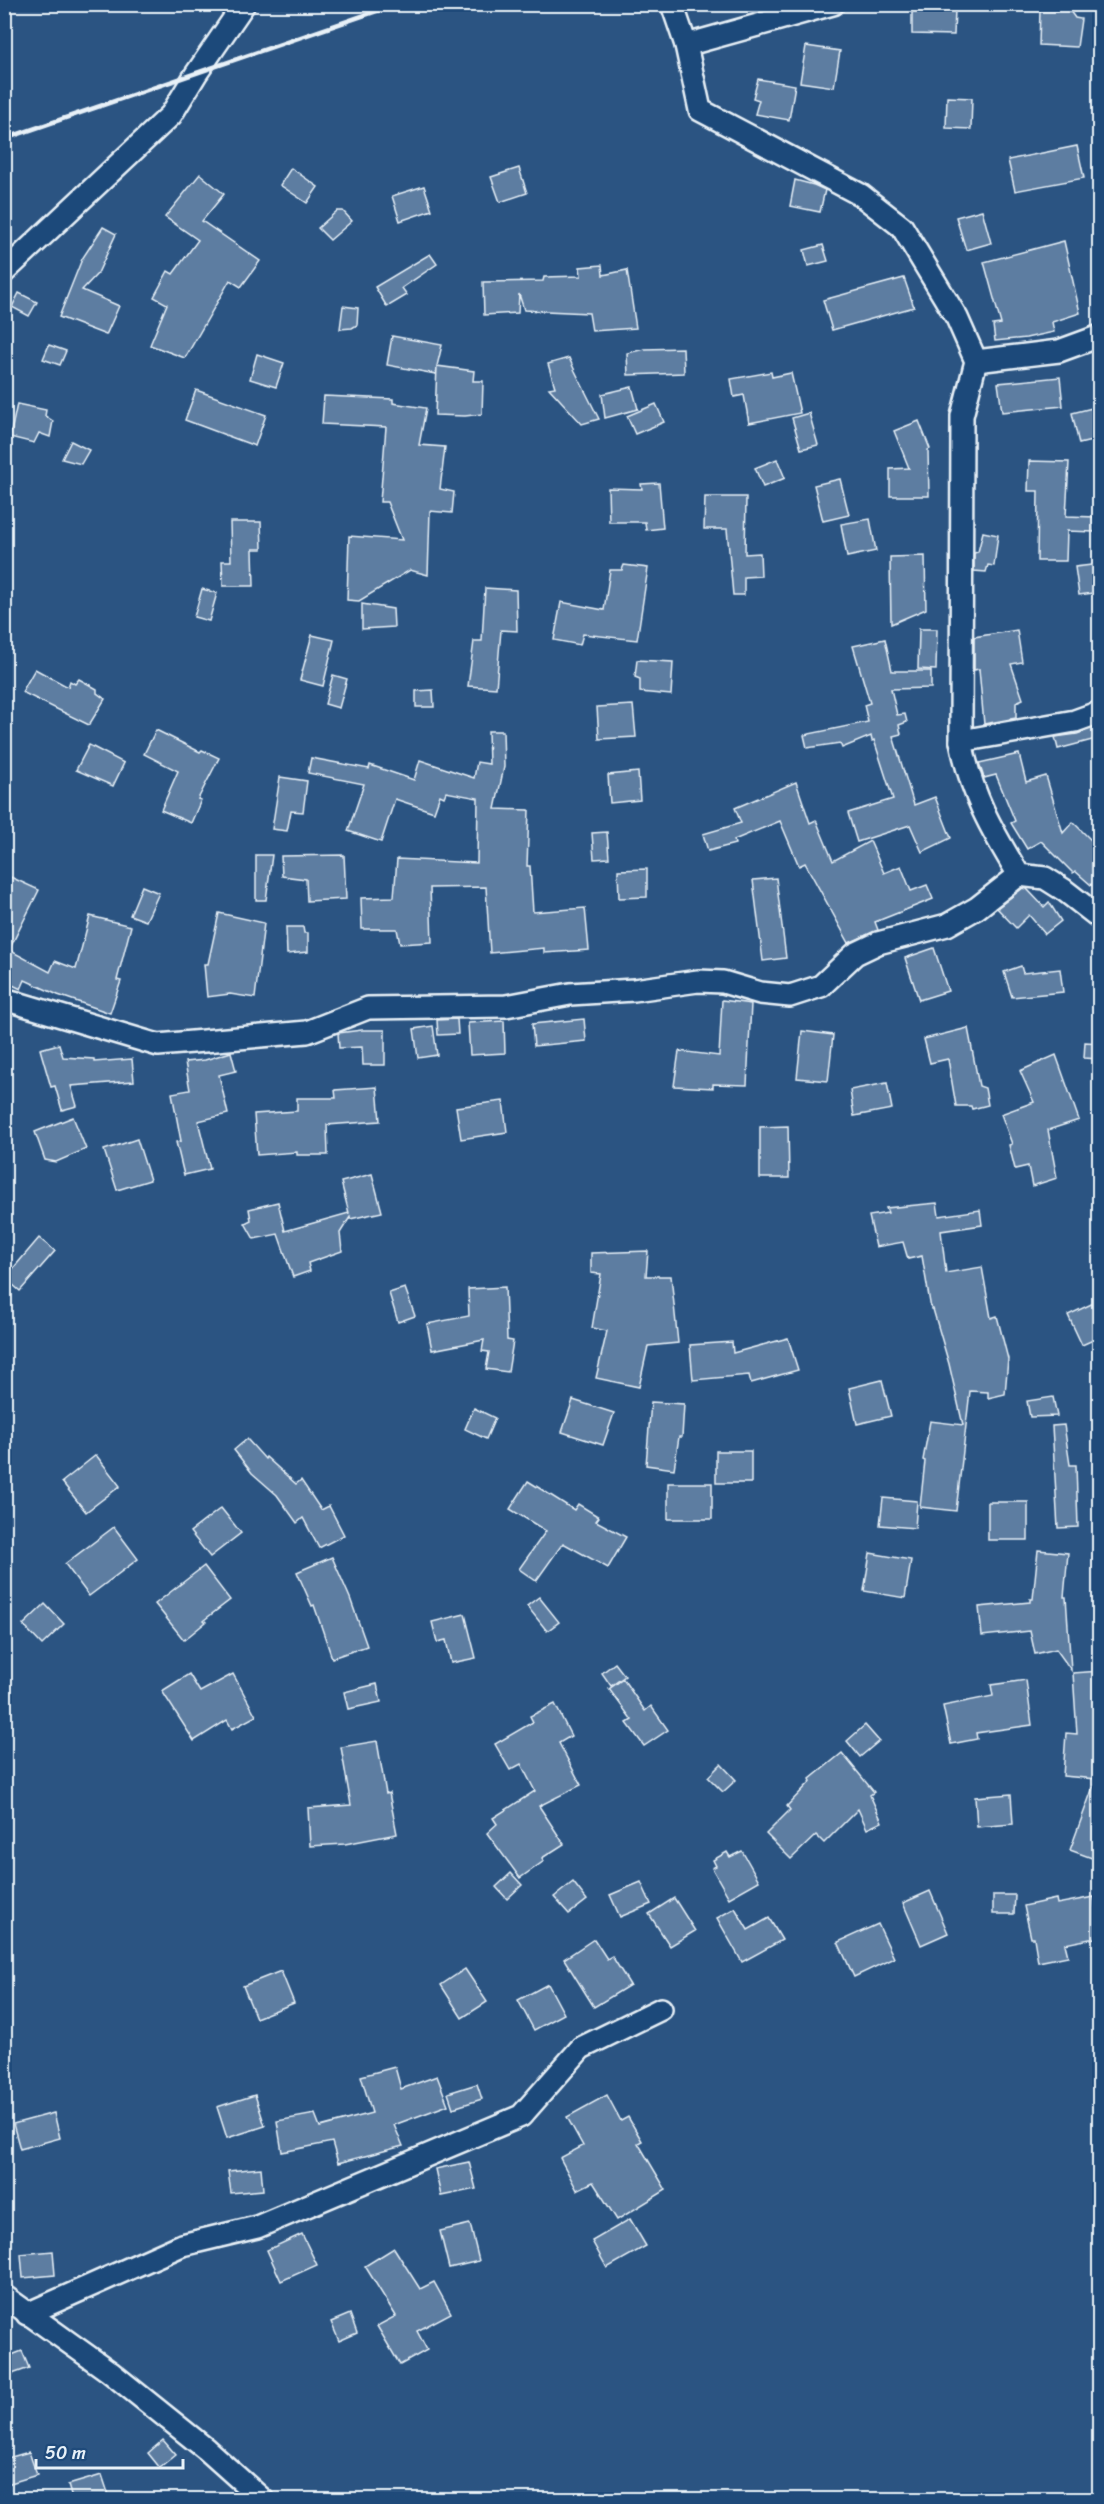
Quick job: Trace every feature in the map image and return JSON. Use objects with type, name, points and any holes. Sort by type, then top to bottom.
[{"type":"street","points":[[4,272],[171,115],[244,4]]},
{"type":"street","points":[[672,4],[686,45],[699,110],[861,195],[902,227],[957,318],[976,361],[962,416],[961,741],[966,768],[977,802],[1019,875]]},
{"type":"street","points":[[686,45],[833,4]]},
{"type":"street","points":[[976,361],[1059,351],[1100,336]]},
{"type":"street","points":[[961,741],[1076,721],[1100,712]]},
{"type":"street","points":[[4,999],[158,1045],[307,1032],[368,1008],[506,1006],[570,994],[634,990],[698,981],[723,982],[759,993],[790,996],[821,986],[855,954],[878,943],[947,925],[977,908],[1019,875],[1045,878],[1100,918]]},
{"type":"street","points":[[27,2314],[182,2245],[257,2227],[522,2116],[581,2048],[661,2009]]},
{"type":"street","points":[[4,2296],[110,2372],[207,2449],[263,2499]]},
{"type":"building","points":[[912,8],[955,9],[954,35],[912,34]]},
{"type":"building","points":[[1040,10],[1070,11],[1075,18],[1081,19],[1077,47],[1039,45]]},
{"type":"building","points":[[806,46],[840,51],[834,87],[800,82]]},
{"type":"building","points":[[758,79],[795,85],[789,120],[755,114],[759,100],[753,98]]},
{"type":"building","points":[[947,97],[972,98],[971,129],[946,128]]},
{"type":"building","points":[[1077,146],[1084,178],[1015,191],[1008,160]]},
{"type":"building","points":[[291,168],[318,187],[307,203],[280,185]]},
{"type":"building","points":[[519,168],[527,193],[500,202],[491,177]]},
{"type":"building","points":[[200,174],[224,194],[202,221],[260,261],[241,287],[230,280],[185,358],[150,345],[167,304],[154,297],[168,271],[173,274],[198,240],[165,217]]},
{"type":"building","points":[[795,180],[825,190],[820,212],[790,206]]},
{"type":"building","points":[[424,186],[432,210],[400,221],[392,196]]},
{"type":"building","points":[[982,210],[991,243],[966,250],[956,217]]},
{"type":"building","points":[[337,211],[343,211],[352,221],[330,240],[318,228]]},
{"type":"building","points":[[103,227],[116,234],[98,273],[82,290],[119,306],[106,335],[59,317],[82,259]]},
{"type":"building","points":[[1064,241],[1080,313],[1052,322],[1054,332],[995,341],[993,325],[1001,324],[984,262]]},
{"type":"building","points":[[823,245],[828,261],[808,266],[804,250]]},
{"type":"building","points":[[430,254],[437,264],[402,288],[407,295],[387,307],[375,287]]},
{"type":"building","points":[[602,265],[603,275],[627,270],[636,328],[592,331],[589,313],[524,310],[519,294],[518,313],[484,315],[483,282],[543,281],[544,277],[581,276],[580,267]]},
{"type":"building","points":[[904,278],[914,307],[832,330],[823,300]]},
{"type":"building","points":[[19,293],[37,302],[29,316],[12,307]]},
{"type":"building","points":[[343,306],[358,308],[357,325],[352,328],[340,329]]},
{"type":"building","points":[[392,336],[442,345],[436,374],[387,365]]},
{"type":"building","points":[[49,345],[66,351],[60,365],[43,359]]},
{"type":"building","points":[[683,348],[684,373],[628,375],[627,353],[645,349]]},
{"type":"building","points":[[257,354],[284,363],[276,387],[250,379]]},
{"type":"building","points":[[569,358],[599,419],[582,424],[549,388],[555,387],[548,364]]},
{"type":"building","points":[[437,366],[474,371],[473,381],[483,381],[482,414],[435,415]]},
{"type":"building","points":[[771,372],[772,377],[791,373],[800,413],[749,423],[744,395],[734,397],[731,379]]},
{"type":"building","points":[[1060,377],[1063,406],[1002,412],[998,383]]},
{"type":"building","points":[[632,387],[638,409],[605,418],[602,394]]},
{"type":"building","points":[[196,390],[266,415],[255,446],[185,420]]},
{"type":"building","points":[[324,396],[393,399],[393,403],[426,408],[419,445],[445,447],[440,489],[454,492],[452,513],[430,511],[428,575],[410,570],[359,601],[347,600],[349,536],[402,540],[387,502],[380,502],[386,427],[322,424]]},
{"type":"building","points":[[17,404],[46,410],[45,416],[53,421],[50,437],[39,433],[34,443],[10,437]]},
{"type":"building","points":[[656,404],[664,422],[635,434],[627,416]]},
{"type":"building","points":[[1100,406],[1100,439],[1079,444],[1072,413]]},
{"type":"building","points":[[809,413],[818,445],[801,449],[792,418]]},
{"type":"building","points":[[919,421],[930,449],[928,450],[929,496],[890,496],[890,469],[909,468],[894,431]]},
{"type":"building","points":[[71,441],[89,450],[81,464],[62,459]]},
{"type":"building","points":[[777,459],[785,478],[763,487],[755,468]]},
{"type":"building","points":[[1029,461],[1069,462],[1066,516],[1096,517],[1095,532],[1067,531],[1066,561],[1037,561],[1038,491],[1028,491]]},
{"type":"building","points":[[840,479],[849,515],[823,521],[814,485]]},
{"type":"building","points":[[659,483],[663,528],[646,530],[645,522],[609,522],[608,488],[642,489],[641,484]]},
{"type":"building","points":[[705,497],[746,497],[745,554],[760,553],[761,576],[744,577],[744,595],[733,595],[727,529],[704,529]]},
{"type":"building","points":[[870,519],[876,551],[847,557],[841,524]]},
{"type":"building","points":[[230,522],[261,522],[262,549],[253,549],[254,586],[223,586],[222,561],[231,561]]},
{"type":"building","points":[[983,532],[998,535],[994,566],[988,565],[986,572],[974,571],[974,553],[978,552]]},
{"type":"building","points":[[925,556],[926,609],[891,624],[890,557]]},
{"type":"building","points":[[1100,564],[1100,592],[1079,595],[1075,567]]},
{"type":"building","points":[[624,565],[648,568],[637,640],[583,634],[580,645],[554,640],[561,602],[604,610],[610,570],[622,570]]},
{"type":"building","points":[[485,588],[516,590],[517,631],[501,630],[496,688],[468,686],[474,641],[482,641]]},
{"type":"building","points":[[202,589],[217,593],[209,621],[194,617]]},
{"type":"building","points":[[362,604],[393,609],[394,627],[362,629]]},
{"type":"building","points":[[919,629],[937,629],[936,670],[918,669]]},
{"type":"building","points":[[1017,630],[1022,662],[1011,664],[1023,699],[1016,702],[1016,718],[984,724],[979,669],[974,670],[974,637]]},
{"type":"building","points":[[312,635],[334,640],[323,686],[300,680]]},
{"type":"building","points":[[885,639],[892,671],[931,671],[931,688],[891,689],[897,715],[905,714],[907,722],[899,725],[901,734],[893,736],[914,805],[935,797],[951,838],[922,852],[910,825],[857,842],[848,813],[893,799],[871,736],[842,748],[840,743],[807,748],[804,735],[868,722],[864,705],[870,703],[853,646]]},
{"type":"building","points":[[637,660],[673,662],[671,695],[640,692],[640,679],[635,677]]},
{"type":"building","points":[[35,669],[68,687],[70,681],[75,684],[79,679],[97,689],[97,693],[105,699],[89,725],[22,692]]},
{"type":"building","points":[[333,675],[347,679],[339,708],[325,704]]},
{"type":"building","points":[[433,690],[434,707],[416,707],[416,691]]},
{"type":"building","points":[[633,705],[636,737],[599,739],[597,707]]},
{"type":"building","points":[[1100,726],[1100,738],[1058,749],[1055,737],[1077,734]]},
{"type":"building","points":[[156,730],[200,752],[202,750],[219,758],[198,799],[201,800],[191,823],[161,810],[178,771],[144,754]]},
{"type":"building","points":[[488,731],[503,731],[504,767],[495,809],[529,810],[527,866],[530,866],[533,912],[585,908],[589,950],[544,953],[544,948],[490,953],[486,887],[430,888],[432,942],[400,944],[397,929],[362,929],[361,898],[394,897],[397,859],[477,863],[478,798],[446,792],[444,797],[440,795],[434,812],[395,799],[381,842],[348,831],[364,784],[308,773],[311,758],[369,769],[370,765],[414,780],[420,760],[474,778],[477,762],[489,764]]},
{"type":"building","points":[[89,745],[124,763],[113,786],[76,770]]},
{"type":"building","points":[[1019,754],[1026,782],[1046,776],[1063,833],[1073,822],[1100,849],[1100,876],[1091,885],[1075,871],[1073,873],[1041,841],[1027,849],[1011,823],[1015,821],[996,775],[984,778],[979,763]]},
{"type":"building","points":[[638,772],[640,800],[610,803],[608,775]]},
{"type":"building","points":[[280,777],[307,781],[303,812],[291,811],[287,831],[272,829]]},
{"type":"building","points":[[796,782],[810,823],[816,820],[833,861],[870,841],[884,873],[901,866],[911,891],[927,885],[933,899],[875,922],[878,930],[849,943],[805,863],[799,866],[780,821],[734,840],[735,844],[708,851],[703,834],[741,823],[735,808]]},
{"type":"building","points":[[607,832],[609,858],[594,859],[592,833]]},
{"type":"building","points":[[256,855],[272,855],[266,900],[256,900]]},
{"type":"building","points":[[344,855],[346,899],[307,901],[306,879],[282,876],[281,856]]},
{"type":"building","points":[[647,869],[647,897],[619,898],[618,870]]},
{"type":"building","points":[[4,874],[39,890],[9,950],[50,972],[55,961],[76,969],[90,916],[131,926],[117,980],[121,981],[110,1013],[58,995],[25,980],[21,989],[4,981]]},
{"type":"building","points":[[776,878],[786,958],[763,961],[753,880]]},
{"type":"building","points":[[142,886],[159,893],[146,921],[130,915]]},
{"type":"building","points":[[1023,888],[1027,889],[1044,907],[1049,902],[1061,921],[1045,934],[1029,915],[1016,928],[997,908]]},
{"type":"building","points":[[219,913],[264,923],[255,998],[230,994],[207,997],[204,964],[208,964]]},
{"type":"building","points":[[286,927],[303,927],[304,933],[308,933],[308,952],[287,954]]},
{"type":"building","points":[[934,948],[948,991],[919,1000],[905,958]]},
{"type":"building","points":[[1021,966],[1023,973],[1060,969],[1063,992],[1012,997],[1004,972]]},
{"type":"building","points":[[722,1000],[751,1004],[747,1085],[713,1084],[713,1088],[674,1086],[679,1051],[719,1056]]},
{"type":"building","points":[[457,1019],[458,1034],[438,1035],[437,1020]]},
{"type":"building","points":[[584,1019],[586,1041],[534,1046],[532,1024]]},
{"type":"building","points":[[504,1021],[505,1053],[470,1055],[468,1023]]},
{"type":"building","points":[[433,1026],[437,1055],[418,1058],[414,1029]]},
{"type":"building","points":[[968,1028],[979,1086],[985,1088],[988,1105],[972,1109],[971,1106],[956,1106],[948,1059],[930,1063],[924,1039]]},
{"type":"building","points":[[385,1030],[385,1065],[363,1065],[362,1047],[339,1048],[338,1033]]},
{"type":"building","points":[[802,1031],[833,1035],[828,1081],[797,1078]]},
{"type":"building","points":[[1085,1042],[1100,1043],[1099,1059],[1084,1058]]},
{"type":"building","points":[[59,1044],[63,1057],[94,1059],[94,1062],[132,1059],[134,1081],[71,1086],[77,1106],[62,1110],[55,1086],[51,1087],[40,1049]]},
{"type":"building","points":[[231,1052],[236,1071],[219,1075],[228,1114],[198,1121],[210,1169],[184,1175],[176,1142],[181,1141],[172,1093],[190,1090],[185,1062],[205,1060]]},
{"type":"building","points":[[1056,1055],[1079,1120],[1048,1130],[1057,1178],[1032,1186],[1028,1166],[1015,1169],[1009,1145],[1012,1144],[1001,1114],[1034,1102],[1020,1071]]},
{"type":"building","points":[[887,1083],[892,1109],[854,1116],[850,1090]]},
{"type":"building","points":[[377,1087],[380,1121],[327,1125],[328,1155],[297,1155],[297,1152],[257,1155],[254,1114],[297,1111],[297,1098],[336,1098],[335,1090]]},
{"type":"building","points":[[503,1101],[507,1132],[461,1139],[456,1107]]},
{"type":"building","points":[[73,1117],[86,1149],[56,1162],[45,1160],[35,1132]]},
{"type":"building","points":[[788,1126],[789,1178],[760,1178],[760,1127]]},
{"type":"building","points":[[137,1139],[150,1180],[117,1190],[104,1150]]},
{"type":"building","points":[[372,1174],[382,1212],[350,1219],[350,1217],[340,1233],[342,1251],[308,1263],[310,1271],[293,1277],[278,1234],[254,1239],[245,1223],[251,1220],[249,1209],[278,1202],[285,1231],[349,1213],[341,1182]]},
{"type":"building","points":[[937,1203],[939,1216],[980,1210],[982,1225],[941,1231],[946,1273],[982,1267],[991,1318],[997,1316],[1008,1359],[1005,1394],[988,1398],[988,1392],[970,1391],[956,1511],[920,1507],[925,1461],[923,1460],[930,1421],[963,1425],[949,1364],[933,1309],[931,1309],[922,1256],[908,1259],[903,1242],[876,1247],[869,1216],[888,1213],[886,1208]]},
{"type":"building","points":[[39,1238],[55,1251],[20,1291],[5,1278]]},
{"type":"building","points":[[648,1251],[646,1276],[671,1276],[678,1343],[648,1346],[639,1387],[596,1378],[607,1331],[592,1328],[601,1274],[591,1273],[591,1253]]},
{"type":"building","points":[[505,1287],[507,1340],[513,1341],[508,1372],[486,1369],[489,1352],[482,1351],[484,1340],[432,1350],[427,1324],[469,1316],[468,1289]]},
{"type":"building","points":[[405,1288],[415,1316],[398,1322],[389,1293]]},
{"type":"building","points":[[1100,1300],[1100,1337],[1082,1345],[1068,1315]]},
{"type":"building","points":[[788,1338],[798,1370],[751,1383],[749,1375],[693,1380],[690,1345],[732,1342],[733,1353]]},
{"type":"building","points":[[882,1380],[891,1416],[857,1424],[849,1388]]},
{"type":"building","points":[[1053,1397],[1057,1416],[1030,1417],[1027,1401]]},
{"type":"building","points":[[573,1400],[614,1413],[603,1445],[562,1432]]},
{"type":"building","points":[[651,1402],[684,1404],[682,1437],[679,1437],[674,1469],[646,1465]]},
{"type":"building","points":[[474,1408],[495,1418],[486,1439],[465,1429]]},
{"type":"building","points":[[1064,1425],[1070,1465],[1076,1465],[1078,1527],[1058,1528],[1052,1426]]},
{"type":"building","points":[[247,1439],[265,1459],[266,1457],[296,1484],[301,1480],[321,1510],[329,1506],[344,1535],[319,1548],[303,1518],[297,1523],[277,1495],[252,1473],[234,1450]]},
{"type":"building","points":[[716,1451],[751,1451],[751,1483],[716,1483]]},
{"type":"building","points":[[96,1455],[120,1486],[86,1512],[62,1482]]},
{"type":"building","points":[[528,1481],[574,1510],[578,1504],[599,1517],[596,1521],[626,1537],[608,1568],[563,1543],[536,1581],[519,1569],[546,1531],[510,1509]]},
{"type":"building","points":[[668,1483],[712,1483],[712,1519],[668,1519]]},
{"type":"building","points":[[883,1498],[917,1501],[915,1528],[880,1525]]},
{"type":"building","points":[[988,1502],[1028,1502],[1028,1540],[988,1540]]},
{"type":"building","points":[[221,1508],[241,1533],[210,1557],[190,1532]]},
{"type":"building","points":[[114,1527],[138,1559],[89,1596],[65,1564]]},
{"type":"building","points":[[1038,1550],[1068,1553],[1064,1597],[1066,1597],[1071,1670],[1056,1649],[1035,1654],[1030,1631],[982,1636],[979,1607],[1030,1602],[1030,1599],[1033,1599]]},
{"type":"building","points":[[870,1553],[911,1560],[905,1598],[864,1591]]},
{"type":"building","points":[[332,1557],[367,1646],[332,1658],[314,1605],[312,1606],[297,1572]]},
{"type":"building","points":[[204,1566],[230,1600],[204,1620],[206,1622],[184,1640],[155,1604]]},
{"type":"building","points":[[539,1597],[559,1622],[547,1631],[527,1606]]},
{"type":"building","points":[[45,1604],[64,1624],[42,1645],[23,1625]]},
{"type":"building","points":[[465,1614],[476,1658],[451,1663],[446,1640],[437,1642],[432,1622]]},
{"type":"building","points":[[615,1663],[625,1676],[611,1686],[602,1673]]},
{"type":"building","points":[[1100,1671],[1100,1861],[1070,1850],[1096,1779],[1063,1776],[1066,1733],[1077,1734],[1073,1673]]},
{"type":"building","points":[[189,1674],[200,1692],[233,1674],[256,1716],[232,1729],[227,1720],[194,1741],[162,1691]]},
{"type":"building","points":[[623,1679],[645,1711],[651,1706],[668,1730],[644,1746],[627,1723],[632,1720],[609,1689]]},
{"type":"building","points":[[1026,1680],[1032,1725],[976,1733],[977,1739],[951,1744],[943,1706],[993,1696],[991,1685]]},
{"type":"building","points":[[377,1684],[381,1702],[348,1709],[344,1692]]},
{"type":"building","points":[[555,1704],[571,1736],[559,1743],[581,1785],[539,1806],[564,1844],[542,1858],[544,1861],[520,1878],[487,1833],[497,1824],[493,1818],[535,1791],[521,1764],[510,1770],[495,1744],[533,1722],[530,1716]]},
{"type":"building","points":[[865,1725],[879,1741],[860,1757],[847,1741]]},
{"type":"building","points":[[377,1741],[386,1794],[389,1793],[397,1834],[345,1844],[310,1846],[308,1808],[351,1805],[341,1747]]},
{"type":"building","points":[[842,1753],[874,1792],[870,1795],[882,1822],[867,1829],[858,1809],[824,1843],[816,1835],[791,1859],[766,1834],[790,1810],[787,1806],[811,1781],[810,1779]]},
{"type":"building","points":[[721,1764],[736,1780],[723,1792],[708,1777]]},
{"type":"building","points":[[1011,1794],[1013,1824],[977,1827],[975,1797]]},
{"type":"building","points":[[742,1851],[759,1881],[729,1898],[712,1868],[716,1866],[713,1860],[727,1852],[730,1857]]},
{"type":"building","points":[[511,1873],[522,1885],[507,1899],[496,1887]]},
{"type":"building","points":[[573,1882],[587,1900],[569,1914],[554,1897]]},
{"type":"building","points":[[641,1882],[651,1904],[620,1917],[610,1895]]},
{"type":"building","points":[[930,1891],[948,1933],[921,1945],[903,1903]]},
{"type":"building","points":[[993,1895],[1015,1895],[1014,1914],[993,1914]]},
{"type":"building","points":[[1094,1897],[1100,1937],[1065,1944],[1068,1956],[1038,1962],[1034,1938],[1031,1938],[1024,1906],[1056,1899],[1057,1904]]},
{"type":"building","points":[[674,1898],[695,1931],[670,1946],[649,1914]]},
{"type":"building","points":[[735,1908],[748,1930],[769,1918],[782,1940],[742,1962],[717,1918]]},
{"type":"building","points":[[878,1924],[894,1958],[854,1977],[838,1942]]},
{"type":"building","points":[[594,1939],[607,1959],[612,1956],[630,1985],[594,2007],[564,1959]]},
{"type":"building","points":[[465,1969],[487,2002],[462,2018],[441,1985]]},
{"type":"building","points":[[281,1971],[294,2003],[256,2018],[243,1986]]},
{"type":"building","points":[[548,1984],[564,2014],[534,2030],[518,2000]]},
{"type":"building","points":[[395,2067],[401,2089],[437,2076],[448,2105],[394,2125],[403,2146],[338,2163],[332,2142],[282,2152],[277,2121],[315,2114],[320,2127],[372,2113],[361,2076]]},
{"type":"building","points":[[477,2084],[482,2099],[453,2108],[448,2093]]},
{"type":"building","points":[[255,2095],[265,2126],[227,2138],[217,2107]]},
{"type":"building","points":[[607,2095],[621,2121],[628,2117],[642,2141],[638,2143],[666,2190],[617,2220],[593,2182],[577,2190],[560,2158],[583,2146],[567,2117]]},
{"type":"building","points":[[54,2113],[60,2138],[20,2149],[13,2124]]},
{"type":"building","points":[[469,2162],[476,2189],[441,2196],[435,2169]]},
{"type":"building","points":[[261,2168],[263,2190],[231,2193],[228,2171]]},
{"type":"building","points":[[630,2219],[646,2246],[607,2268],[592,2241]]},
{"type":"building","points":[[470,2224],[479,2261],[449,2268],[440,2231]]},
{"type":"building","points":[[302,2234],[317,2265],[281,2281],[267,2250]]},
{"type":"building","points":[[394,2248],[420,2289],[434,2282],[451,2313],[417,2331],[427,2350],[400,2365],[377,2326],[396,2316],[365,2266]]},
{"type":"building","points":[[53,2251],[55,2275],[23,2278],[21,2254]]},
{"type":"building","points":[[350,2314],[357,2333],[339,2341],[331,2322]]},
{"type":"building","points":[[22,2351],[29,2368],[4,2377],[4,2358]]},
{"type":"building","points":[[163,2440],[176,2455],[160,2468],[148,2453]]},
{"type":"building","points":[[29,2452],[37,2475],[4,2485],[4,2459]]},
{"type":"building","points":[[102,2475],[110,2499],[72,2499],[68,2485]]},
{"type":"railway","points":[[4,139],[397,4]]}]
